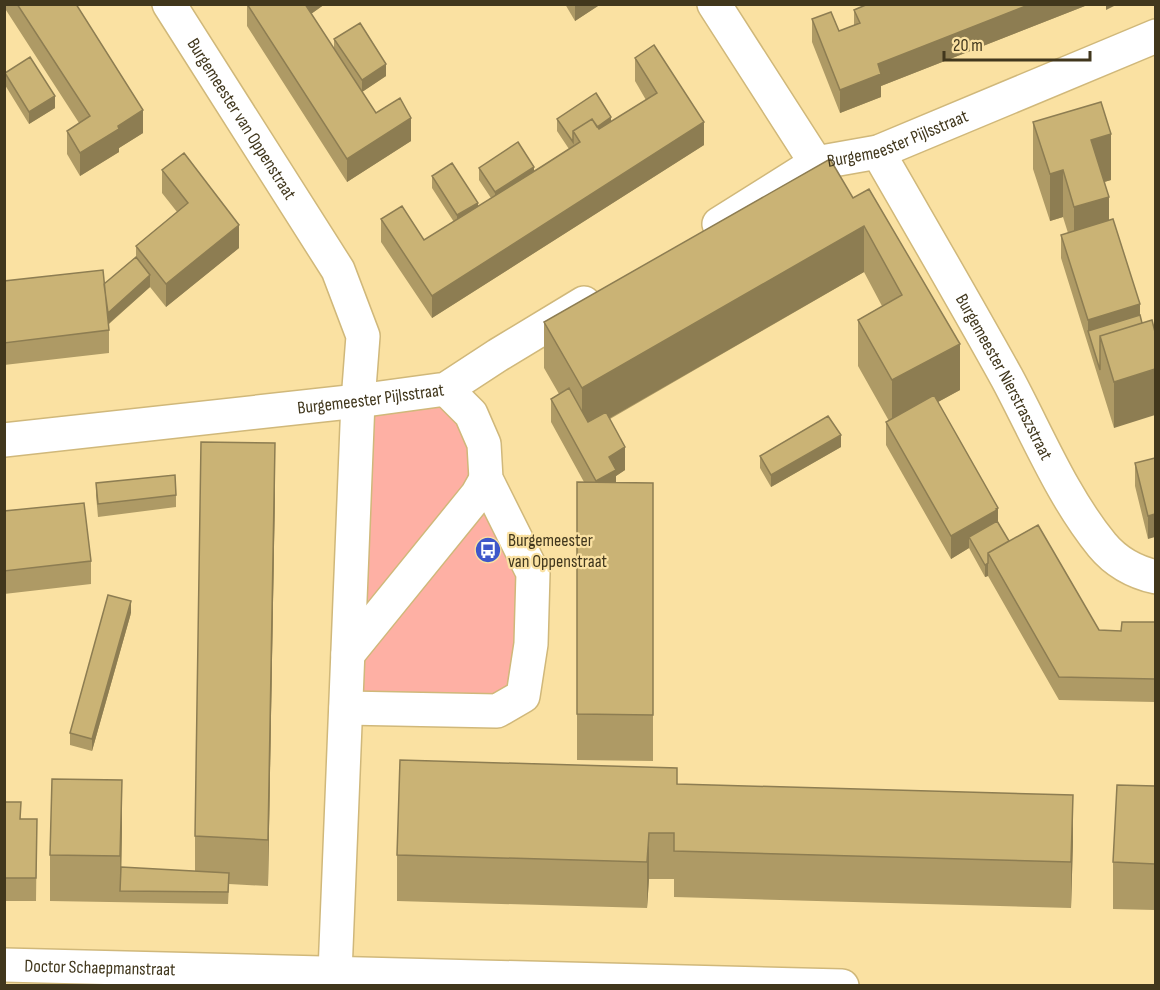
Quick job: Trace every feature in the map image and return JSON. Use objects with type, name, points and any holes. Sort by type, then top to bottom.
[{"type":"street","name":"Burgemeester van Oppenstraat","points":[[169,4],[338,270],[363,336],[358,401],[335,973]]},
{"type":"street","points":[[714,4],[816,163]]},
{"type":"street","name":"Burgemeester Pijlsstraat","points":[[690,241],[816,163],[878,152],[1155,36]]},
{"type":"street","name":"Burgemeester Nierstraszstraat","points":[[878,152],[1006,377],[1077,510],[1103,546],[1120,562],[1139,573],[1155,577]]},
{"type":"street","name":"Burgemeester Pijlsstraat","points":[[4,440],[358,401],[446,389],[609,289]]},
{"type":"street","points":[[346,708],[497,711],[523,696],[531,644],[533,573],[486,479],[484,444],[471,414],[446,389]]},
{"type":"street","points":[[348,654],[477,495],[486,479]]},
{"type":"street","name":"Doctor Schaepmanstraat","points":[[4,966],[229,978],[290,979],[335,973],[842,986]]},
{"type":"shaded area","points":[[440,403],[467,427],[521,579],[512,689],[485,701],[358,698],[365,409]]},
{"type":"building","points":[[17,4],[76,4],[143,110],[118,126],[119,129],[80,153],[67,131],[90,116]]},
{"type":"building","points":[[247,4],[305,4],[376,113],[400,98],[411,118],[347,159]]},
{"type":"building","points":[[868,4],[1031,4],[878,64],[881,74],[840,90],[812,19],[831,12],[839,31],[860,23],[854,10]]},
{"type":"building","points":[[360,23],[386,64],[362,80],[334,39]]},
{"type":"building","points":[[654,45],[704,122],[432,296],[381,219],[402,206],[424,240],[541,167],[580,142],[573,131],[592,119],[599,129],[657,93],[635,58]]},
{"type":"building","points":[[30,57],[55,96],[29,112],[5,73]]},
{"type":"building","points":[[596,93],[611,117],[597,127],[592,119],[573,131],[573,142],[557,119]]},
{"type":"building","points":[[1101,102],[1111,134],[1091,140],[1109,197],[1074,207],[1063,170],[1050,174],[1033,122]]},
{"type":"building","points":[[518,142],[534,167],[495,192],[479,168]]},
{"type":"building","points":[[184,153],[239,225],[166,284],[136,246],[188,203],[162,170]]},
{"type":"building","points":[[830,159],[853,198],[869,189],[960,344],[892,380],[858,320],[902,295],[864,226],[582,388],[544,322]]},
{"type":"building","points":[[452,163],[478,203],[457,215],[432,176]]},
{"type":"building","points":[[1113,219],[1140,304],[1088,320],[1061,235]]},
{"type":"building","points":[[136,257],[150,275],[108,313],[104,284]]},
{"type":"building","points":[[103,270],[109,330],[4,343],[4,281]]},
{"type":"building","points":[[1140,315],[1142,323],[1100,336],[1100,370],[1088,331]]},
{"type":"building","points":[[1152,320],[1155,332],[1155,369],[1114,382],[1100,336]]},
{"type":"building","points":[[569,388],[588,422],[606,412],[625,447],[609,457],[616,470],[596,481],[551,399]]},
{"type":"building","points":[[934,395],[998,508],[951,536],[886,422]]},
{"type":"building","points":[[828,416],[841,435],[771,475],[760,456]]},
{"type":"building","points":[[201,442],[275,443],[268,840],[195,836]]},
{"type":"building","points":[[1155,458],[1155,514],[1148,516],[1135,463]]},
{"type":"building","points":[[175,475],[176,495],[98,504],[96,483]]},
{"type":"building","points":[[577,482],[653,483],[653,715],[577,714]]},
{"type":"building","points":[[84,503],[91,561],[4,571],[4,511]]},
{"type":"building","points":[[997,521],[1009,541],[988,553],[988,563],[985,565],[969,537]]},
{"type":"building","points":[[1038,525],[1099,630],[1121,631],[1122,622],[1155,622],[1155,679],[1059,677],[988,553]]},
{"type":"building","points":[[108,595],[131,601],[92,739],[70,733]]},
{"type":"building","points":[[400,760],[677,768],[677,784],[1073,795],[1071,862],[674,851],[674,833],[649,833],[647,862],[397,855]]},
{"type":"building","points":[[52,779],[122,780],[120,856],[50,855]]},
{"type":"building","points":[[1117,785],[1155,786],[1155,864],[1113,862]]},
{"type":"building","points":[[4,802],[21,802],[20,819],[37,819],[36,878],[4,878]]},
{"type":"building","points":[[121,867],[229,873],[228,892],[120,891]]},
{"type":"place","name":"Burgemeester van Oppenstraat","points":[[488,550]]}]
